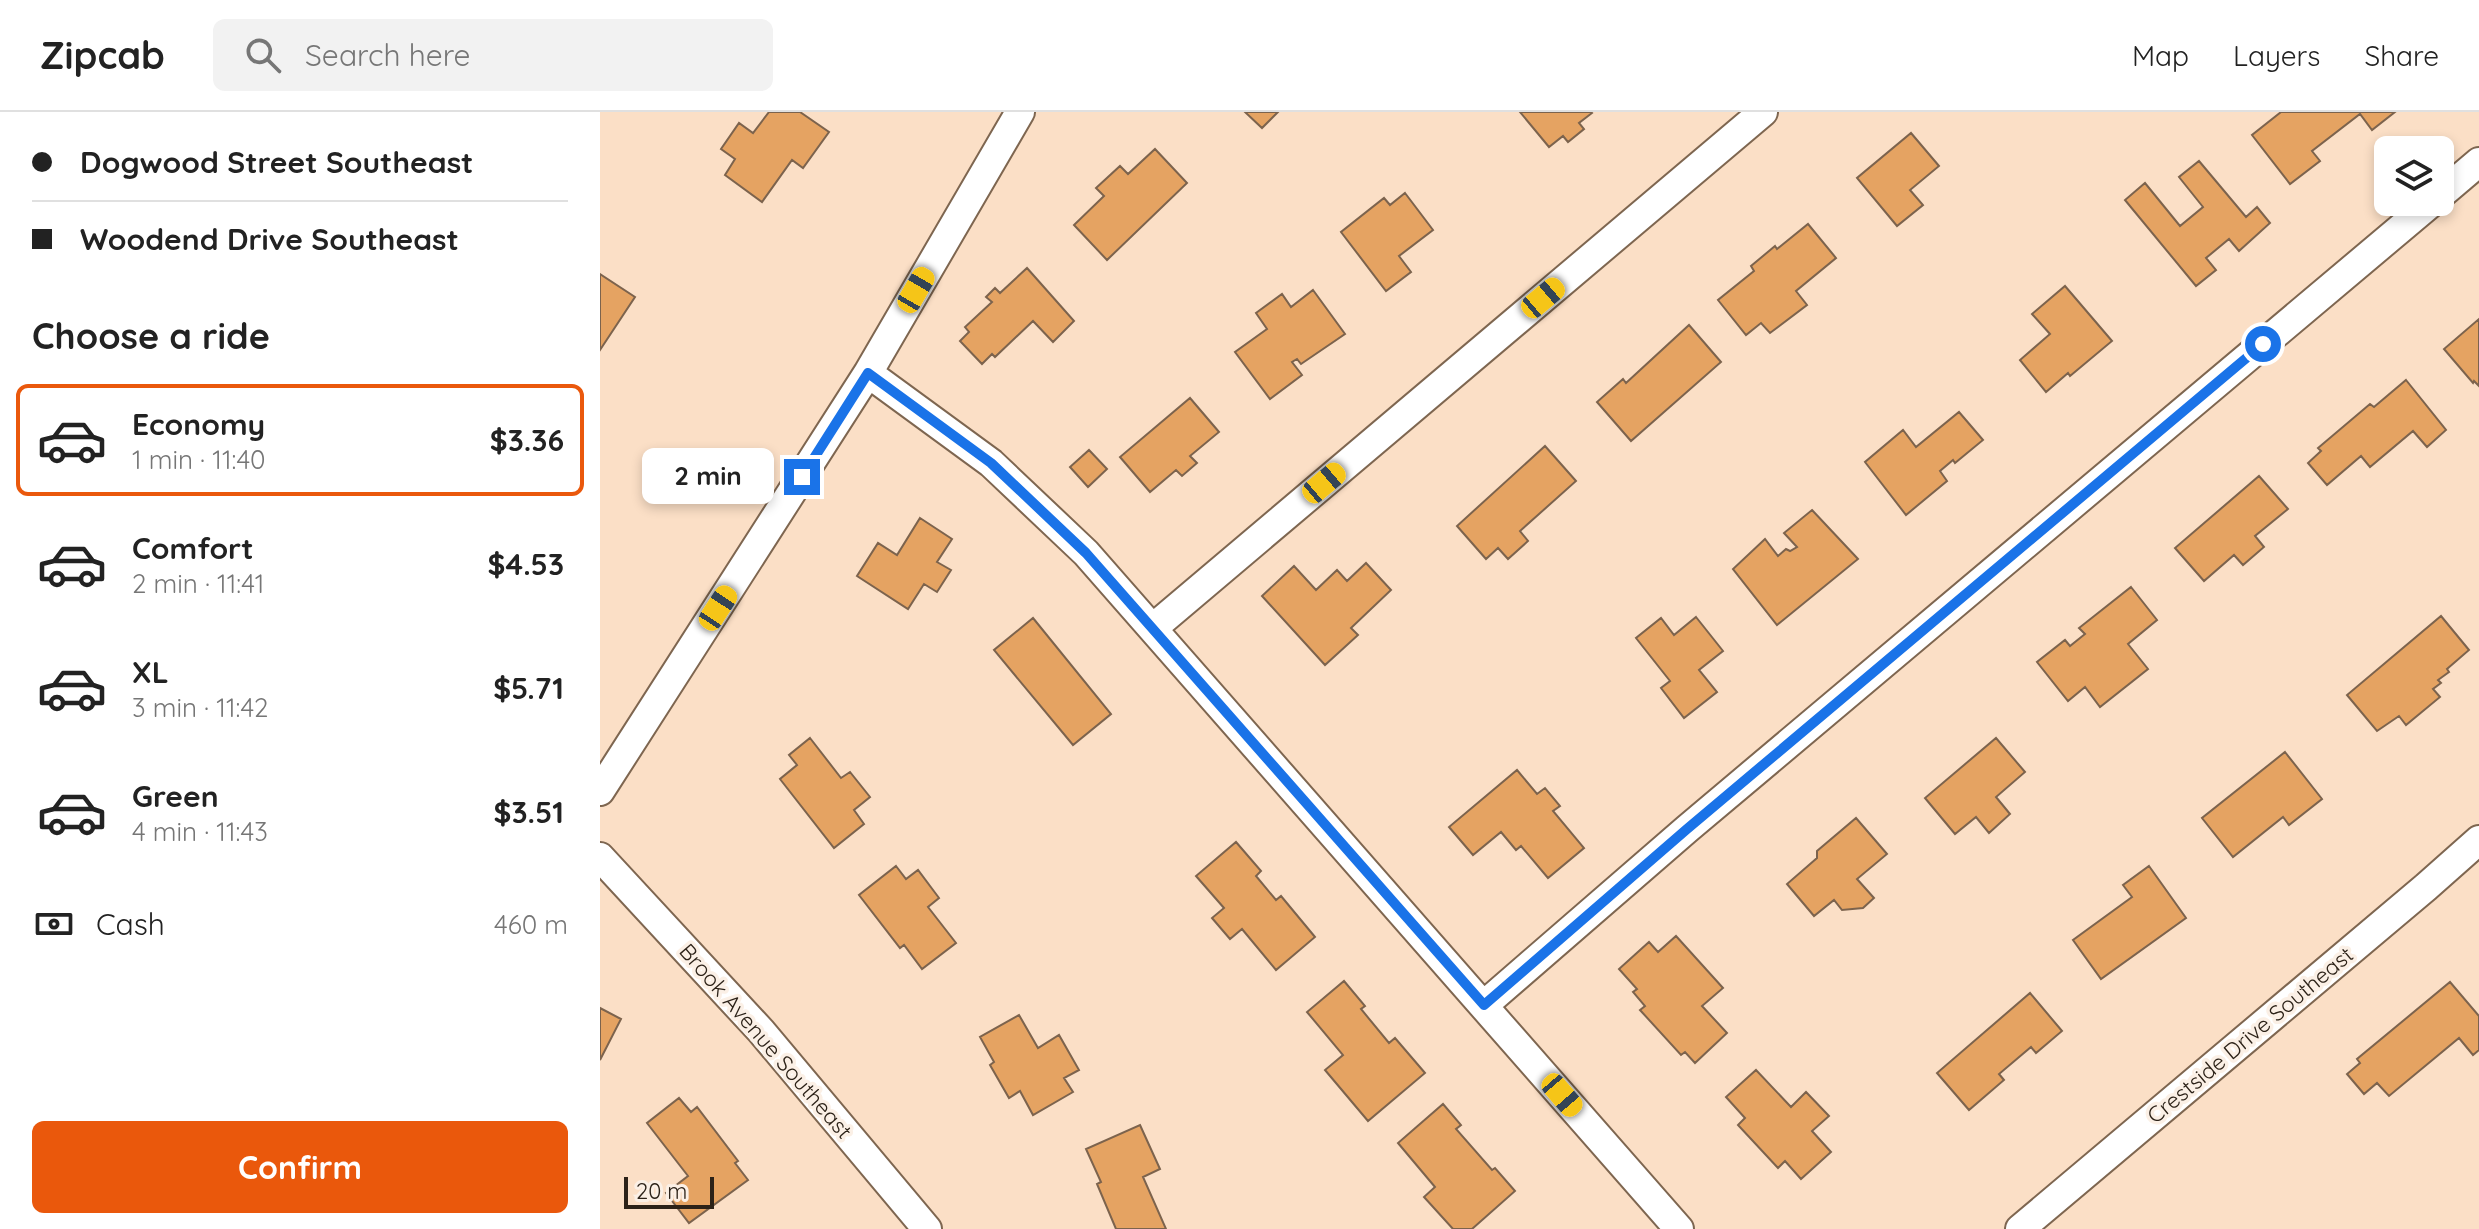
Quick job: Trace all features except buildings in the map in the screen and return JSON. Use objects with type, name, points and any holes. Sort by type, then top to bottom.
[{"type":"street","points":[[600,791],[868,373],[1020,112]]},
{"type":"street","points":[[1153,628],[1763,112]]},
{"type":"street","points":[[2454,183],[2479,162]]},
{"type":"street","points":[[1484,1005],[1687,829],[2415,216]]},
{"type":"street","points":[[868,373],[991,463],[1086,553],[1679,1229]]},
{"type":"street","name":"Crestside Drive Southeast","points":[[2020,1229],[2479,840]]},
{"type":"street","name":"Brook Avenue Southeast","points":[[600,857],[761,1031],[927,1229]]},
{"type":"route","points":[[802,477],[868,373],[991,463],[1086,553],[1484,1005],[1687,829],[2263,344]]}]
